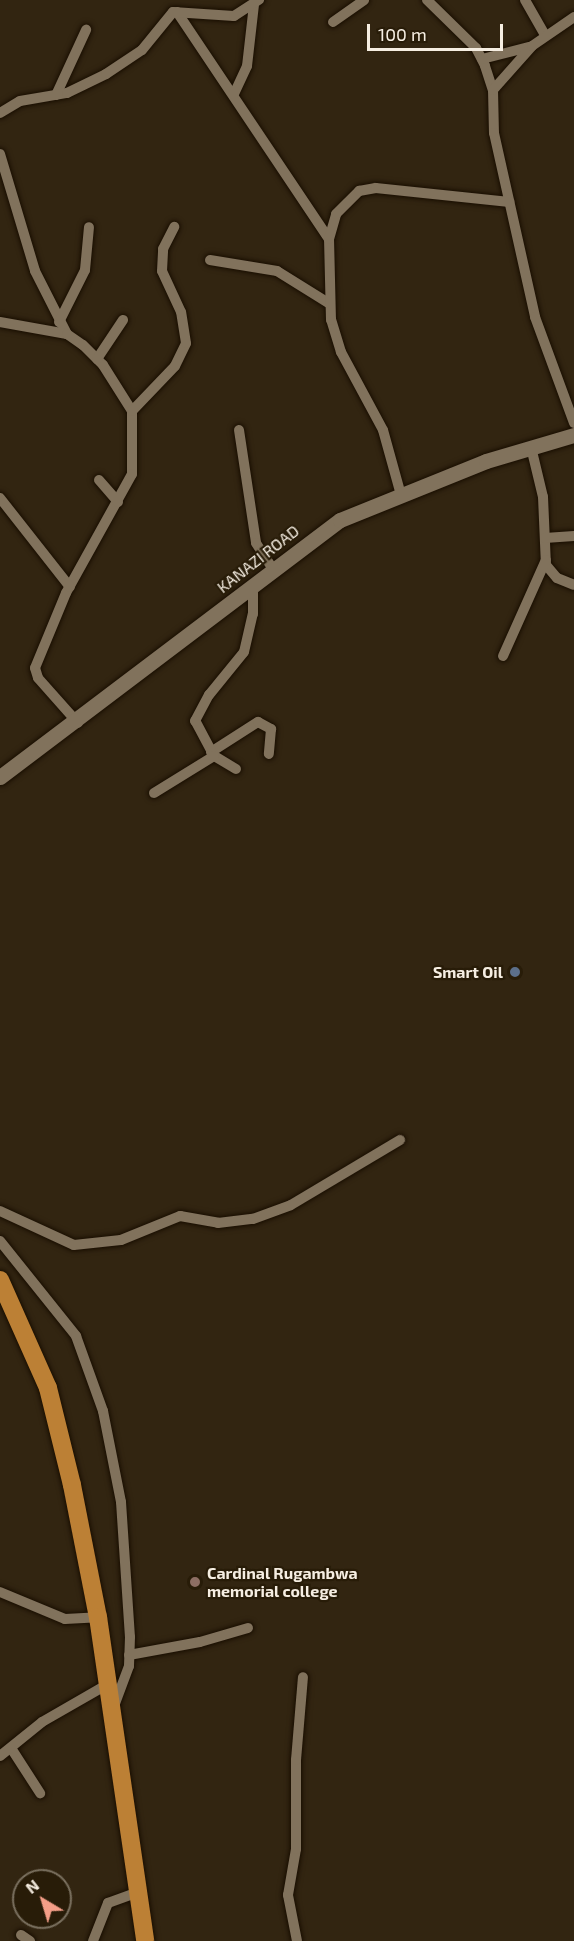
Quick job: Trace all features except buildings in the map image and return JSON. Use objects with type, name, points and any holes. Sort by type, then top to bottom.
[{"type":"highway","points":[[0,1280],[48,1388],[98,1617],[146,1941]]},
{"type":"main road","name":"KANAZI ROAD","points":[[0,777],[78,723],[340,520],[531,447],[574,435]]},
{"type":"street","points":[[333,22],[364,0]]},
{"type":"street","points":[[427,0],[482,58],[493,90],[494,133],[535,317],[574,423]]},
{"type":"street","points":[[525,0],[545,35]]},
{"type":"street","points":[[0,113],[20,101],[56,95],[126,62],[142,50],[159,24],[177,12],[234,16],[256,3]]},
{"type":"street","points":[[234,94],[247,66],[256,3]]},
{"type":"street","points":[[177,12],[329,239]]},
{"type":"street","points":[[493,90],[532,46],[545,35],[574,18]]},
{"type":"street","points":[[56,95],[86,30]]},
{"type":"street","points":[[482,58],[532,46]]},
{"type":"street","points":[[0,154],[26,248],[59,322],[67,334],[97,359],[132,411],[132,474],[70,587],[35,668],[38,678],[78,723]]},
{"type":"street","points":[[401,495],[383,430],[335,336],[330,304],[329,239],[336,214],[346,200],[367,189],[509,202]]},
{"type":"street","points":[[59,322],[85,270],[89,227]]},
{"type":"street","points":[[132,411],[175,366],[186,343],[181,312],[162,272],[163,249],[174,227]]},
{"type":"street","points":[[210,260],[277,271],[330,304]]},
{"type":"street","points":[[97,359],[123,320]]},
{"type":"street","points":[[0,322],[67,334]]},
{"type":"street","points":[[239,430],[256,543],[274,571]]},
{"type":"street","points":[[531,447],[539,466],[546,560],[553,575],[574,585]]},
{"type":"street","points":[[99,480],[118,502]]},
{"type":"street","points":[[0,498],[70,587]]},
{"type":"street","points":[[545,538],[574,536]]},
{"type":"street","points":[[503,656],[546,560]]},
{"type":"street","points":[[236,769],[213,754],[195,721],[209,695],[244,652],[253,614],[253,587]]},
{"type":"street","points":[[154,793],[258,722],[271,729],[269,754]]},
{"type":"street","points":[[0,1211],[74,1245],[121,1240],[180,1216],[218,1223],[253,1219],[291,1205],[400,1140]]},
{"type":"street","points":[[0,1241],[56,1305],[91,1367],[122,1502],[129,1655],[124,1686],[112,1712]]},
{"type":"street","points":[[0,1592],[59,1617],[98,1617]]},
{"type":"street","points":[[129,1655],[200,1642],[248,1628]]},
{"type":"street","points":[[297,1941],[288,1895],[296,1849],[296,1760],[303,1677]]},
{"type":"street","points":[[0,1756],[42,1722],[108,1684]]},
{"type":"street","points":[[11,1748],[40,1793]]},
{"type":"street","points":[[93,1941],[108,1903],[139,1892]]},
{"type":"place","name":"Smart Oil","points":[[515,972]]},
{"type":"place","name":"Cardinal Rugambwa memorial college","points":[[195,1582]]}]
